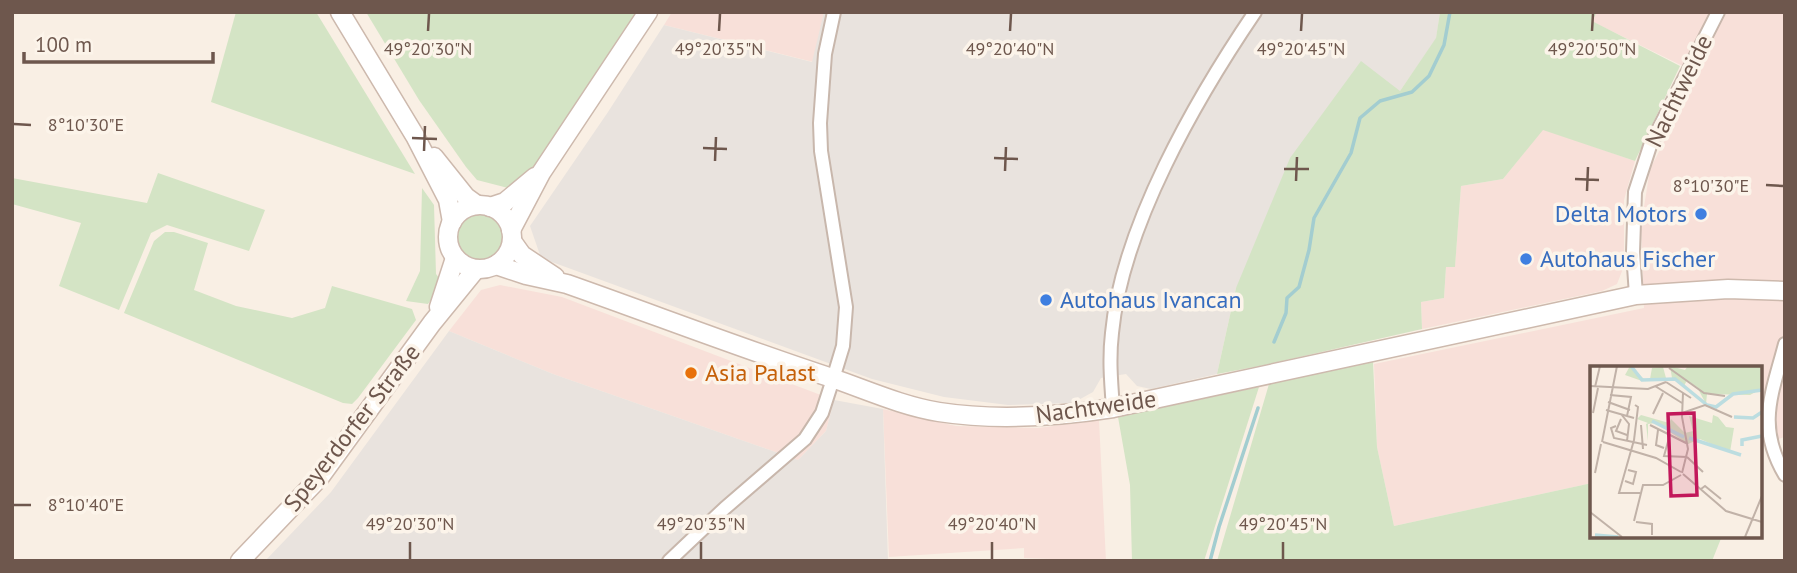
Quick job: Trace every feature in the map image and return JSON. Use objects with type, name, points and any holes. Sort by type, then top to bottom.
[{"type":"street","points":[[340,12],[415,136],[450,204],[452,222],[448,238],[455,258],[476,269],[487,269],[506,256],[512,235],[541,173],[648,12]]},
{"type":"street","points":[[669,561],[804,439],[822,413],[843,346],[846,307],[821,150],[820,123],[825,54],[834,12]]},
{"type":"street","points":[[1113,408],[1110,365],[1112,331],[1117,300],[1138,233],[1156,187],[1197,103],[1255,12]]},
{"type":"street","name":"Nachtweide","points":[[1636,296],[1633,217],[1638,181],[1650,146],[1718,12]]},
{"type":"street","points":[[415,136],[466,197],[506,218],[512,235]]},
{"type":"street","points":[[452,222],[464,209],[505,202],[541,173]]},
{"type":"street","name":"Nachtweide","points":[[512,235],[526,258],[567,284]]},
{"type":"street","name":"Speyerdorfer Straße","points":[[432,323],[455,258]]},
{"type":"street","name":"Nachtweide","points":[[496,265],[567,284],[891,399],[947,413],[1015,417],[1047,417],[1113,408],[1636,296],[1728,289],[1785,291]]},
{"type":"street","name":"Speyerdorfer Straße","points":[[240,561],[294,506],[342,449],[432,323],[476,269]]},
{"type":"street","points":[[1785,344],[1768,408],[1767,423],[1774,451],[1785,475]]},
{"type":"shaded area","points":[[672,12],[824,12],[813,62],[664,25]]},
{"type":"shaded area","points":[[824,12],[1440,12],[1436,39],[1400,91],[1236,288],[1217,374],[1151,389],[1137,386],[1126,374],[1101,378],[1093,392],[1073,403],[1008,405],[944,397],[872,379],[541,258],[530,226],[664,25],[812,62]]},
{"type":"shaded area","points":[[1597,12],[1785,12],[1785,437],[1762,443],[1762,366],[1590,366],[1590,483],[1394,526],[1377,447],[1374,364],[1644,308],[1641,226],[1650,169],[1699,74],[1591,21]]},
{"type":"shaded area","points":[[1543,129],[1635,161],[1624,200],[1624,266],[1617,284],[1602,291],[1422,329],[1421,302],[1444,298],[1446,267],[1455,266],[1461,186],[1503,179]]},
{"type":"shaded area","points":[[500,285],[562,297],[834,400],[826,431],[798,460],[553,374],[449,331],[481,290]]},
{"type":"shaded area","points":[[449,331],[553,374],[798,460],[826,431],[834,400],[883,409],[888,561],[265,561],[331,492]]},
{"type":"shaded area","points":[[883,409],[956,426],[1038,428],[1099,420],[1106,561],[1024,558],[1024,548],[889,557]]},
{"type":"green space","points":[[236,12],[316,12],[415,174],[211,102]]},
{"type":"green space","points":[[366,12],[639,12],[533,168],[512,189],[477,180],[466,167],[419,100]]},
{"type":"green space","points":[[1440,12],[1597,12],[1592,21],[1680,66],[1635,161],[1543,130],[1503,179],[1461,186],[1455,267],[1446,267],[1444,298],[1421,302],[1422,329],[1217,374],[1236,288],[1290,158],[1361,61],[1400,91],[1436,38]]},
{"type":"green space","points":[[158,173],[265,210],[249,251],[167,225],[151,233],[119,310],[59,286],[81,223],[12,204],[12,178],[147,203]]},
{"type":"green space","points":[[422,188],[434,205],[436,274],[443,283],[428,304],[406,301],[420,271]]},
{"type":"green space","points":[[481,213],[491,215],[499,221],[505,229],[505,249],[499,257],[491,263],[481,265],[471,263],[463,257],[457,249],[455,239],[457,229],[463,221],[471,215]]},
{"type":"green space","points":[[165,232],[174,232],[208,243],[194,290],[236,306],[292,318],[325,308],[332,286],[412,309],[416,320],[358,398],[352,404],[343,403],[124,313],[154,241]]},
{"type":"green space","points":[[1373,362],[1377,447],[1394,526],[1590,483],[1590,538],[1721,538],[1712,561],[1217,561],[1269,384]]},
{"type":"green space","points":[[1259,387],[1204,561],[1132,561],[1130,485],[1118,417]]},
{"type":"waterway","points":[[1274,342],[1286,313],[1287,298],[1299,287],[1314,218],[1351,153],[1360,118],[1380,101],[1412,92],[1429,76],[1444,45],[1450,12]]},
{"type":"waterway","points":[[1210,561],[1258,408]]},
{"type":"place","name":"Delta Motors","points":[[1701,214]]},
{"type":"place","name":"Autohaus Fischer","points":[[1526,259]]},
{"type":"place","name":"Autohaus Ivancan","points":[[1046,300]]},
{"type":"place","name":"Asia Palast","points":[[691,373]]}]
